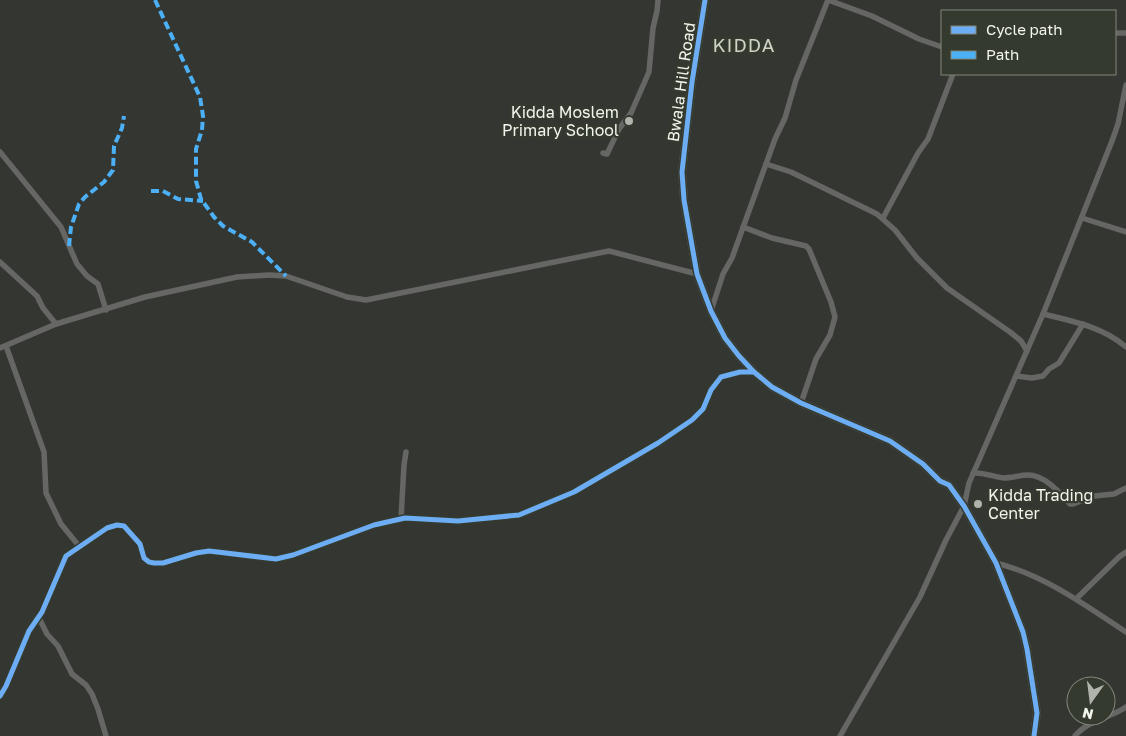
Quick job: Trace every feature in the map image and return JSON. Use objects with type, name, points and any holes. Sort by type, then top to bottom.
[{"type":"street","points":[[603,153],[607,154],[619,129],[631,113],[649,72],[658,0]]},
{"type":"street","name":"Bwala Hill Road","points":[[705,0],[692,82],[682,172],[684,200],[697,274],[711,311],[725,338],[754,372],[772,387],[801,403],[890,441],[923,464],[940,481],[949,485],[964,506],[996,563],[1023,632],[1037,713],[1034,736]]},
{"type":"street","points":[[711,311],[723,274],[732,258],[775,139],[785,118],[796,80],[828,0],[872,16],[919,39],[941,47]]},
{"type":"street","points":[[883,218],[918,153],[928,139],[953,75]]},
{"type":"street","points":[[840,736],[906,624],[964,506],[973,473],[1043,314],[1082,218],[1118,124],[1126,85]]},
{"type":"street","points":[[0,152],[61,227],[77,264],[86,276],[98,284],[106,310]]},
{"type":"street","points":[[766,164],[792,172],[883,218],[896,230],[917,258],[947,288],[1010,332],[1021,341],[1027,351]]},
{"type":"street","points":[[1082,218],[1126,232]]},
{"type":"street","points":[[743,227],[772,238],[806,246],[809,249],[831,302],[835,317],[833,327],[816,359],[801,403]]},
{"type":"street","points":[[79,546],[61,524],[46,493],[44,452],[3,347],[56,324],[145,297],[248,276],[286,276],[347,297],[366,300],[609,251],[620,252],[697,274]]},
{"type":"street","points":[[0,262],[37,296],[43,308],[56,324]]},
{"type":"street","points":[[1043,314],[1083,324],[1110,335],[1126,347]]},
{"type":"street","points":[[1016,376],[1032,378],[1043,376],[1049,369],[1059,363],[1083,324]]},
{"type":"street","points":[[0,696],[29,631],[39,618],[66,556],[107,528],[117,525],[124,526],[140,544],[144,558],[149,562],[163,564],[196,553],[209,551],[276,559],[293,555],[374,525],[401,519],[458,521],[492,519],[524,513],[574,492],[685,425],[704,408],[711,390],[721,377],[740,372],[754,372]]},
{"type":"street","points":[[401,519],[406,452]]},
{"type":"street","points":[[973,473],[1007,478],[1030,475],[1045,481],[1070,504],[1094,496],[1114,494],[1126,488]]},
{"type":"street","points":[[1076,599],[1126,552]]},
{"type":"street","points":[[996,563],[1013,567],[1035,576],[1076,599],[1126,632]]},
{"type":"street","points":[[39,618],[47,634],[58,646],[72,674],[86,685],[92,694],[106,736]]},
{"type":"street","points":[[1075,736],[1093,722],[1117,714],[1126,707]]},
{"type":"marked path","points":[[155,0],[200,97],[203,116],[202,130],[196,149],[196,181],[201,199],[223,226],[252,242],[286,276]]},
{"type":"marked path","points":[[69,246],[71,227],[79,204],[104,182],[113,170],[114,146],[122,128],[124,116]]},
{"type":"marked path","points":[[151,191],[163,191],[178,199],[203,201]]},
{"type":"cycle path","points":[[705,0],[692,82],[682,172],[684,200],[697,274],[711,311],[725,338],[739,356],[772,387],[801,403],[890,441],[923,464],[940,481],[949,485],[964,506],[996,563],[1023,632],[1037,713],[1034,736]]},
{"type":"cycle path","points":[[0,696],[29,631],[42,612],[66,556],[107,528],[117,525],[124,526],[140,544],[144,558],[149,562],[163,563],[209,551],[276,559],[293,555],[374,525],[405,518],[458,521],[519,515],[574,492],[658,443],[692,420],[703,409],[711,390],[721,377],[740,372],[754,372]]},
{"type":"place","name":"Kidda Moslem Primary School","points":[[629,121]]},
{"type":"place","name":"Kidda Trading Center","points":[[978,504]]},
{"type":"district","name":"KIDDA","points":[[744,44]]}]
